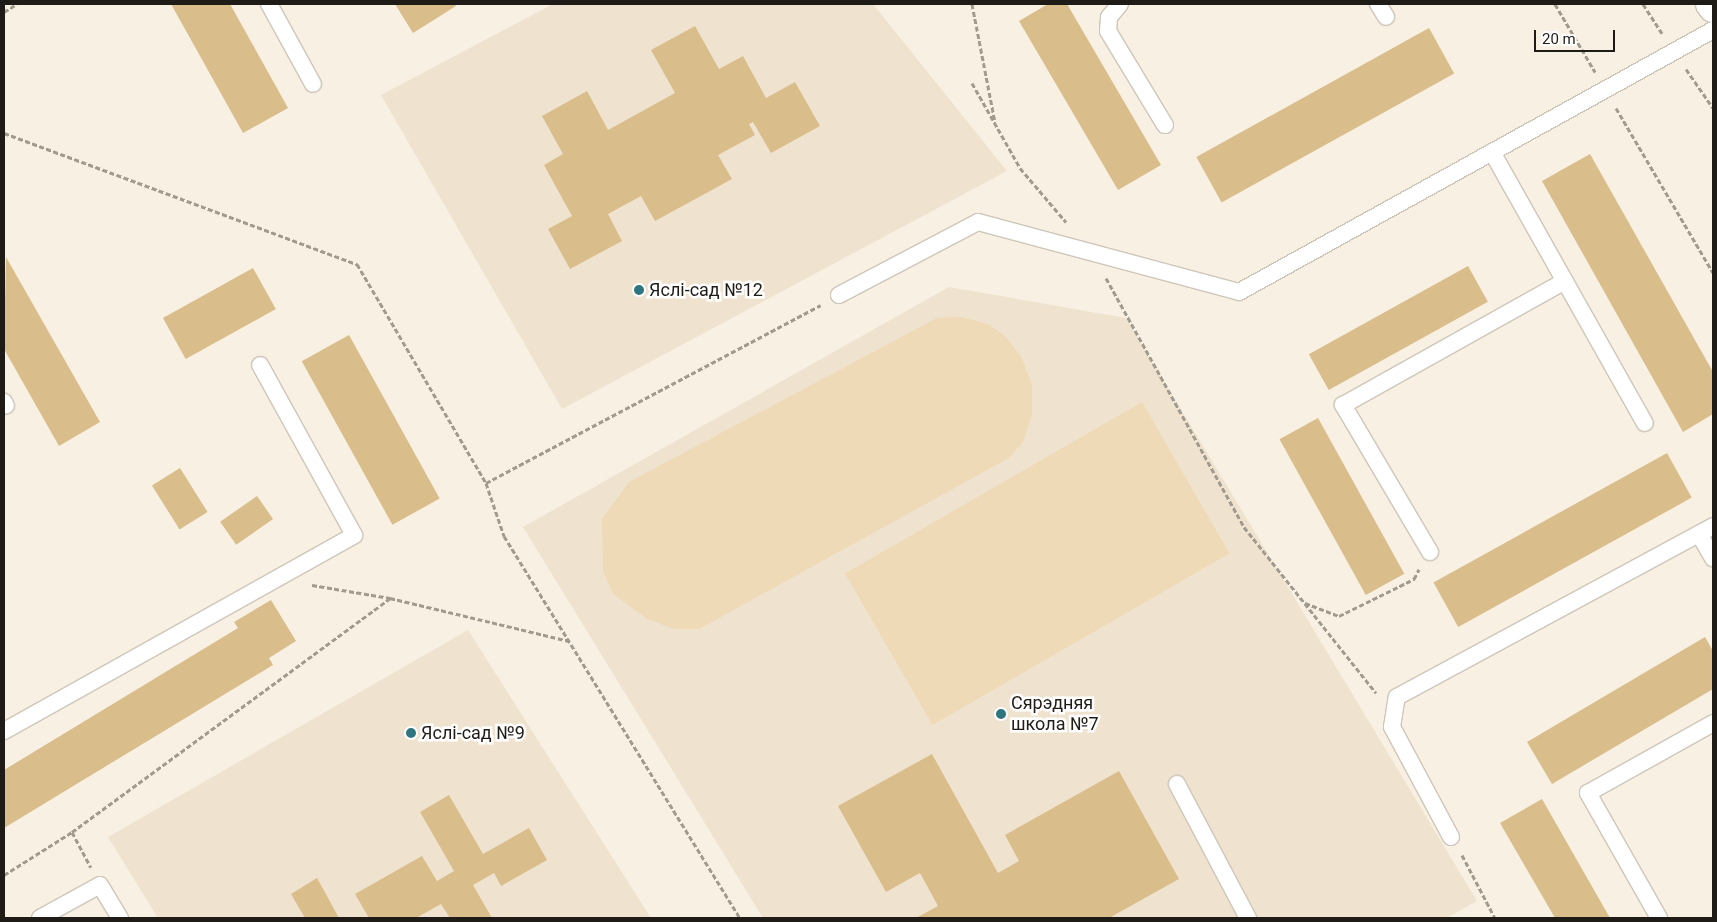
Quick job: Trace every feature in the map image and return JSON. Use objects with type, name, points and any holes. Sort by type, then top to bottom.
[{"type":"street","points":[[1710,4],[1713,8]]},
{"type":"lane","points":[[269,4],[313,84]]},
{"type":"lane","points":[[1120,4],[1108,17],[1108,31],[1165,125]]},
{"type":"lane","points":[[839,295],[978,222],[1239,292],[1713,30]]},
{"type":"lane","points":[[1492,152],[1645,423]]},
{"type":"lane","points":[[1430,552],[1343,405],[1565,281]]},
{"type":"lane","points":[[4,731],[354,536],[260,365]]},
{"type":"lane","points":[[1451,837],[1392,727],[1392,713],[1397,697],[1706,530],[1713,558]]},
{"type":"lane","points":[[1658,918],[1588,793],[1713,723]]},
{"type":"lane","points":[[1177,784],[1248,918]]},
{"type":"lane","points":[[40,918],[100,885],[120,918]]},
{"type":"path","points":[[4,12],[17,4]]},
{"type":"path","points":[[972,4],[996,125]]},
{"type":"path","points":[[1555,4],[1713,273]]},
{"type":"path","points":[[972,83],[1020,168],[1091,252],[1244,527],[1392,713]]},
{"type":"path","points":[[4,133],[357,264],[486,483],[504,536],[740,918]]},
{"type":"path","points":[[486,483],[839,295]]},
{"type":"path","points":[[1304,602],[1339,616],[1414,579],[1430,552]]},
{"type":"path","points":[[277,578],[390,598],[569,641]]},
{"type":"path","points":[[4,875],[72,832],[390,598]]},
{"type":"path","points":[[72,832],[100,885]]},
{"type":"path","points":[[1451,837],[1495,918]]},
{"type":"shaded area","name":"Яслі-сад №12","points":[[553,4],[873,4],[1007,171],[562,409],[381,95]]},
{"type":"shaded area","name":"Сярэдняя школа №7","points":[[949,287],[1126,318],[1477,901],[1447,918],[763,918],[523,527]]},
{"type":"shaded area","points":[[961,317],[988,324],[1005,336],[1021,356],[1032,385],[1032,414],[1023,442],[1009,458],[699,629],[674,629],[647,619],[613,594],[603,571],[602,519],[629,482],[937,318]]},
{"type":"shaded area","points":[[1142,402],[1230,554],[932,725],[845,574]]},
{"type":"shaded area","name":"Яслі-сад №9","points":[[468,630],[651,918],[158,918],[108,837]]},
{"type":"building","points":[[171,4],[230,4],[288,108],[243,133]]},
{"type":"building","points":[[395,4],[454,4],[456,6],[413,33]]},
{"type":"building","points":[[1048,4],[1067,4],[1161,165],[1118,190],[1019,21]]},
{"type":"building","points":[[695,26],[719,69],[743,56],[766,98],[795,82],[820,126],[771,153],[753,122],[749,124],[755,135],[718,155],[732,179],[655,221],[641,196],[608,214],[622,241],[570,269],[548,229],[572,216],[544,165],[563,154],[542,116],[587,91],[608,130],[675,93],[651,50]]},
{"type":"building","points":[[1429,28],[1454,73],[1222,202],[1196,157]]},
{"type":"building","points":[[1590,154],[1713,372],[1713,414],[1683,432],[1542,181]]},
{"type":"building","points":[[6,257],[100,422],[59,446],[4,349]]},
{"type":"building","points":[[1468,266],[1488,302],[1329,390],[1309,354]]},
{"type":"building","points":[[253,268],[276,309],[186,359],[163,318]]},
{"type":"building","points":[[349,335],[440,499],[392,525],[302,361]]},
{"type":"building","points":[[1318,418],[1404,574],[1366,595],[1280,439]]},
{"type":"building","points":[[1667,453],[1692,498],[1458,627],[1433,582]]},
{"type":"building","points":[[180,468],[208,512],[180,530],[152,485]]},
{"type":"building","points":[[257,496],[273,519],[236,545],[220,522]]},
{"type":"building","points":[[271,600],[296,641],[269,658],[273,665],[4,828],[4,770],[238,628],[234,622]]},
{"type":"building","points":[[1705,637],[1713,651],[1713,689],[1552,784],[1527,742]]},
{"type":"building","points":[[932,754],[998,873],[1019,861],[1005,835],[1119,771],[1179,879],[1109,918],[916,918],[938,906],[920,873],[886,892],[838,806]]},
{"type":"building","points":[[449,795],[483,854],[529,828],[547,860],[501,886],[494,873],[473,885],[492,918],[450,918],[441,904],[416,918],[369,918],[355,894],[422,856],[437,881],[454,871],[420,812]]},
{"type":"building","points":[[1542,799],[1610,918],[1555,918],[1500,823]]},
{"type":"building","points":[[317,878],[339,918],[305,918],[291,894]]},
{"type":"place","name":"Яслі-сад №12","points":[[639,290]]},
{"type":"place","name":"Сярэдняя школа №7","points":[[1001,714]]},
{"type":"place","name":"Яслі-сад №9","points":[[411,733]]}]
